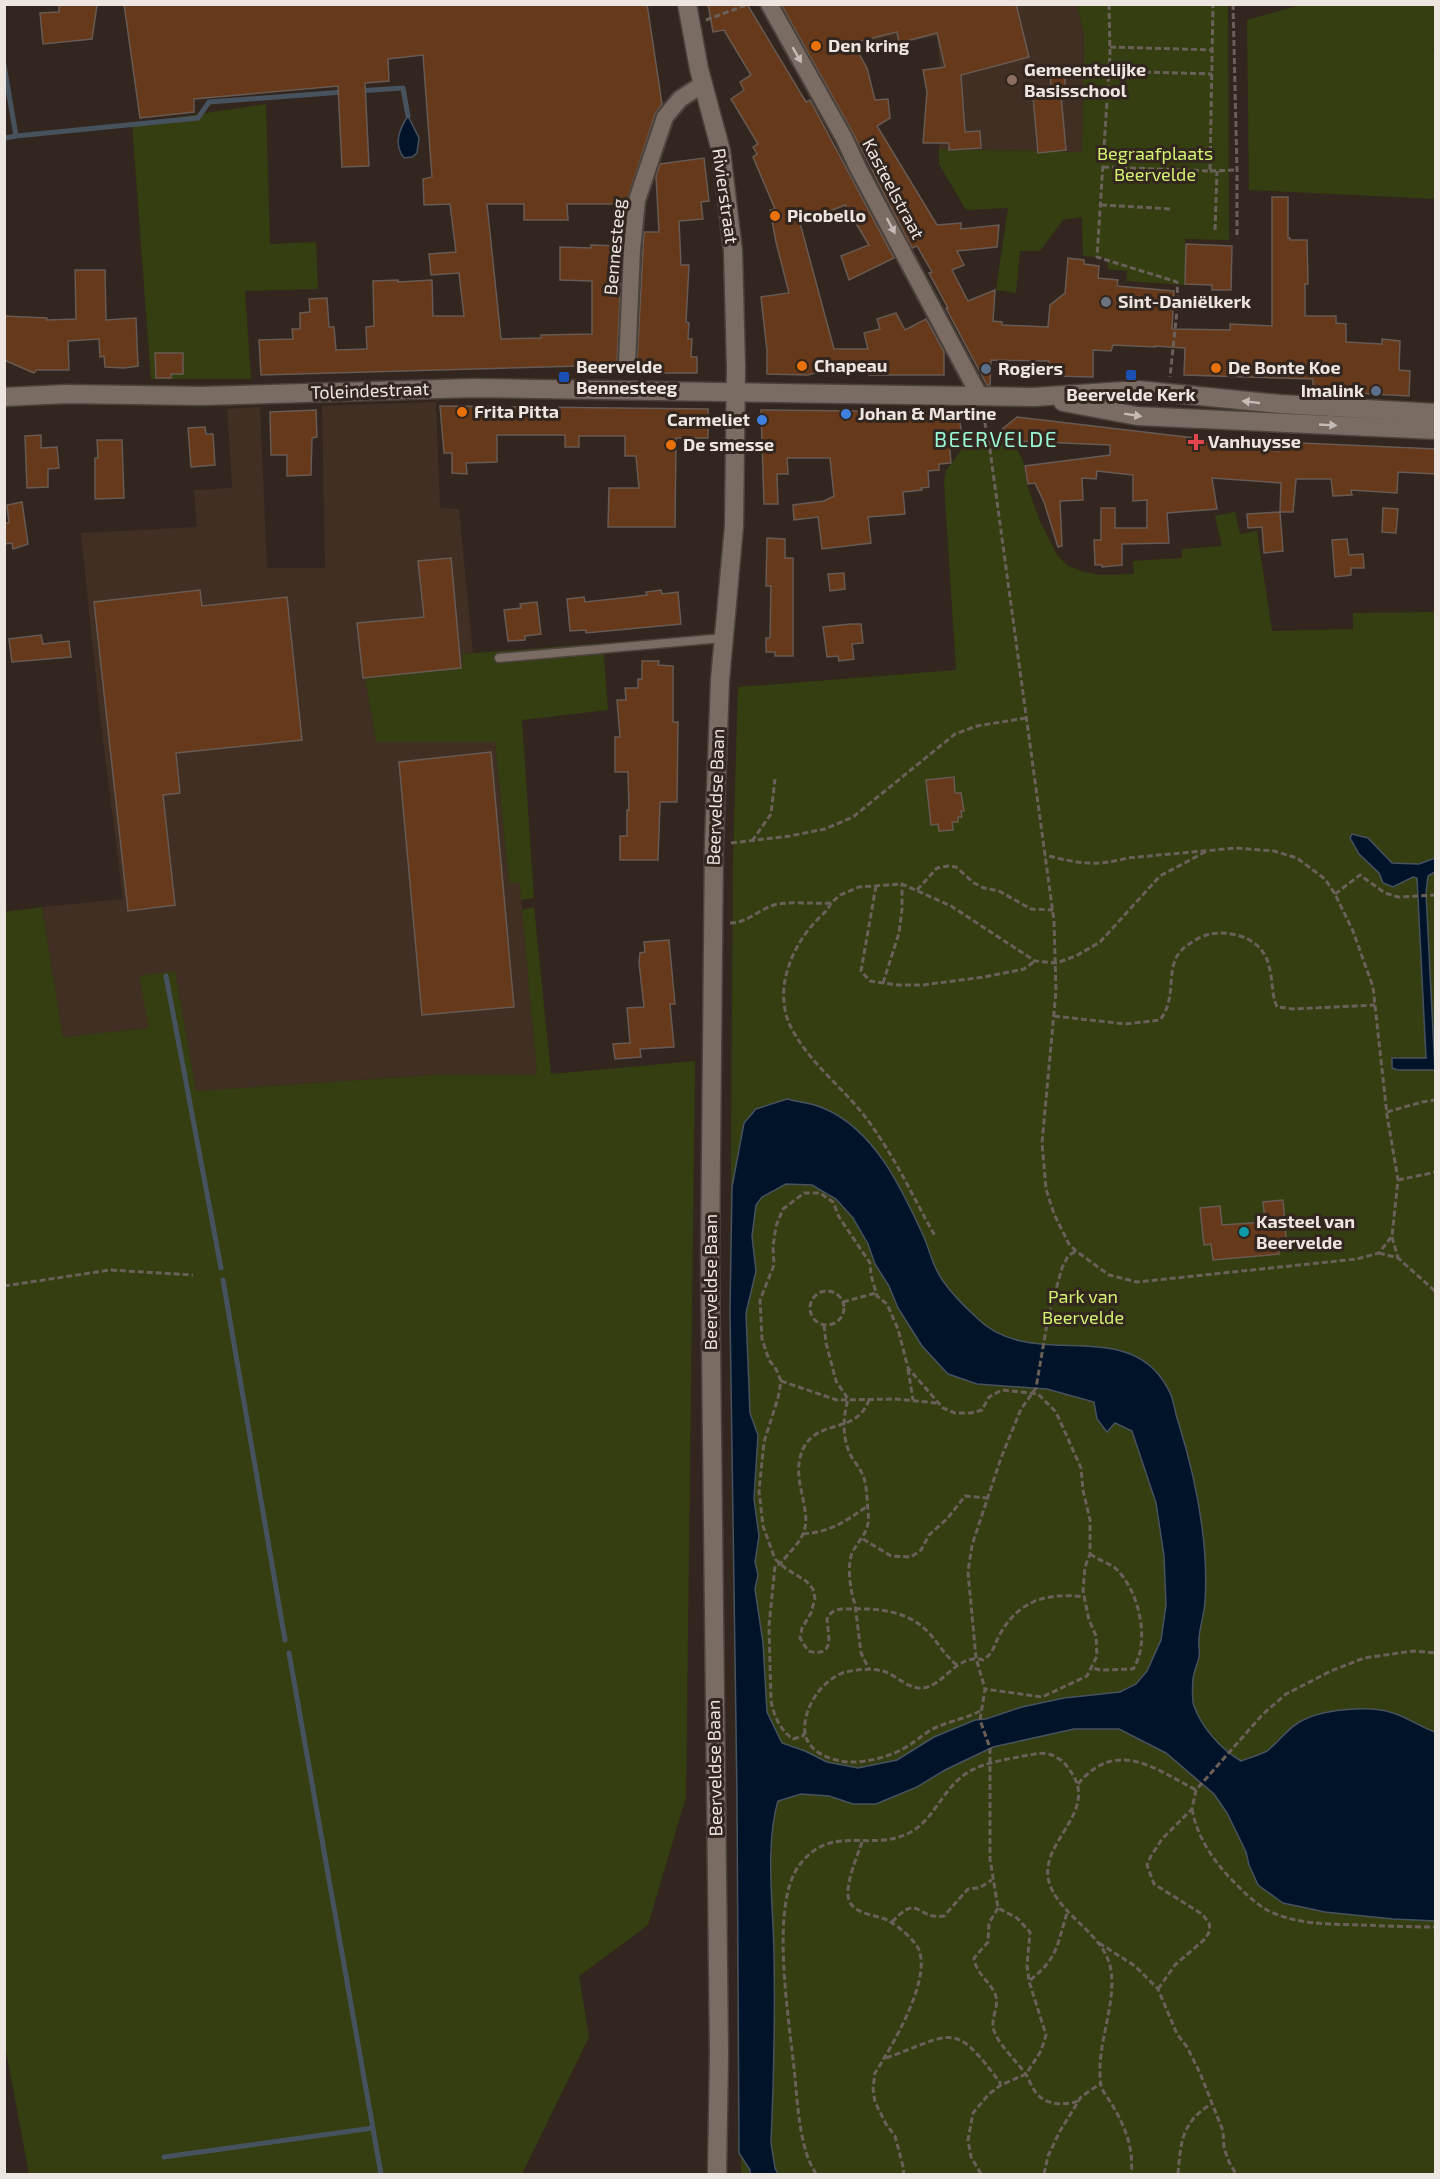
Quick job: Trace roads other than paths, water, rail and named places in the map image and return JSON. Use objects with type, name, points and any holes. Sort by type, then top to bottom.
[{"type":"main road","name":"Rivierstraat","points":[[687,4],[703,84],[721,151],[733,251],[735,391]]},
{"type":"main road","name":"Toleindestraat","points":[[4,397],[66,394],[202,396],[473,388],[1034,397]]},
{"type":"main road","points":[[1034,397],[1138,390],[1280,404],[1436,413]]},
{"type":"main road","name":"Beerveldse Baan","points":[[717,2175],[719,2054],[710,1258],[713,924],[723,638],[734,526],[735,391]]},
{"type":"main road","points":[[1034,397],[1137,416],[1436,430]]},
{"type":"street","name":"Kasteelstraat","points":[[769,4],[844,138],[979,395]]},
{"type":"street","name":"Bennesteeg","points":[[627,364],[632,250],[637,200],[665,117],[680,99],[703,84]]},
{"type":"lane","points":[[500,658],[723,638]]},
{"type":"water","points":[[408,116],[419,138],[417,153],[412,157],[404,158],[398,137]]},
{"type":"water","points":[[1352,834],[1368,838],[1392,863],[1419,864],[1435,858],[1435,872],[1428,876],[1426,893],[1435,1070],[1392,1068],[1392,1058],[1426,1058],[1417,878],[1413,877],[1393,887],[1383,883],[1379,873],[1359,854],[1350,838]]},
{"type":"water","points":[[787,1099],[823,1108],[857,1130],[884,1161],[895,1179],[943,1281],[972,1314],[1000,1334],[1026,1342],[1108,1348],[1133,1355],[1154,1370],[1172,1398],[1200,1510],[1206,1579],[1199,1657],[1193,1677],[1193,1700],[1197,1714],[1219,1744],[1241,1761],[1267,1751],[1294,1726],[1307,1718],[1318,1714],[1358,1709],[1393,1713],[1435,1732],[1436,1921],[1325,1912],[1283,1903],[1258,1885],[1246,1852],[1227,1813],[1214,1794],[1166,1753],[1119,1729],[1074,1729],[993,1747],[945,1770],[917,1787],[876,1804],[853,1804],[829,1796],[801,1794],[778,1801],[771,1855],[774,2071],[771,2143],[778,2174],[750,2174],[750,2170],[739,2153],[737,1795],[730,1311],[732,1187],[744,1123],[756,1109]],"holes":[[[786,1184],[812,1185],[836,1199],[853,1218],[898,1308],[922,1346],[948,1374],[977,1384],[1047,1389],[1094,1402],[1097,1419],[1107,1432],[1115,1423],[1132,1431],[1156,1503],[1164,1556],[1166,1605],[1161,1640],[1147,1671],[1136,1684],[1120,1692],[1064,1698],[975,1720],[934,1737],[897,1760],[858,1768],[827,1762],[782,1743],[767,1712],[763,1643],[755,1589],[758,1575],[755,1562],[759,1536],[754,1499],[758,1435],[750,1413],[746,1313],[756,1271],[752,1236],[756,1205],[762,1197]]]},
{"type":"waterway","points":[[4,65],[16,136],[198,118],[209,102],[343,92]]},
{"type":"waterway","points":[[358,91],[403,88],[408,116]]},
{"type":"waterway","points":[[4,138],[16,136]]},
{"type":"waterway","points":[[166,976],[221,1268]]},
{"type":"waterway","points":[[223,1280],[285,1640]]},
{"type":"waterway","points":[[289,1653],[381,2174]]},
{"type":"waterway","points":[[164,2157],[373,2128]]},
{"type":"place","name":"Den kring","points":[[816,46]]},
{"type":"place","name":"Gemeentelijke Basisschool","points":[[1012,80]]},
{"type":"place","name":"Picobello","points":[[775,216]]},
{"type":"place","name":"Sint-Daniëlkerk","points":[[1106,302]]},
{"type":"place","name":"Chapeau","points":[[802,366]]},
{"type":"place","name":"De Bonte Koe","points":[[1216,368]]},
{"type":"place","name":"Rogiers","points":[[986,369]]},
{"type":"place","name":"Beervelde Kerk","points":[[1131,375]]},
{"type":"place","name":"Beervelde Bennesteeg","points":[[564,377]]},
{"type":"place","name":"Imalink","points":[[1376,391]]},
{"type":"place","name":"Frita Pitta","points":[[462,412]]},
{"type":"place","name":"Johan & Martine","points":[[846,414]]},
{"type":"place","name":"Carmeliet","points":[[762,420]]},
{"type":"place","name":"Vanhuysse","points":[[1196,442]]},
{"type":"place","name":"De smesse","points":[[671,445]]},
{"type":"place","name":"Kasteel van Beervelde","points":[[1244,1232]]},
{"type":"district","name":"BEERVELDE","points":[[996,440]]},
{"type":"park label","name":"Begraafplaats Beervelde","points":[[1155,164]]},
{"type":"park label","name":"Park van Beervelde","points":[[1083,1307]]}]
